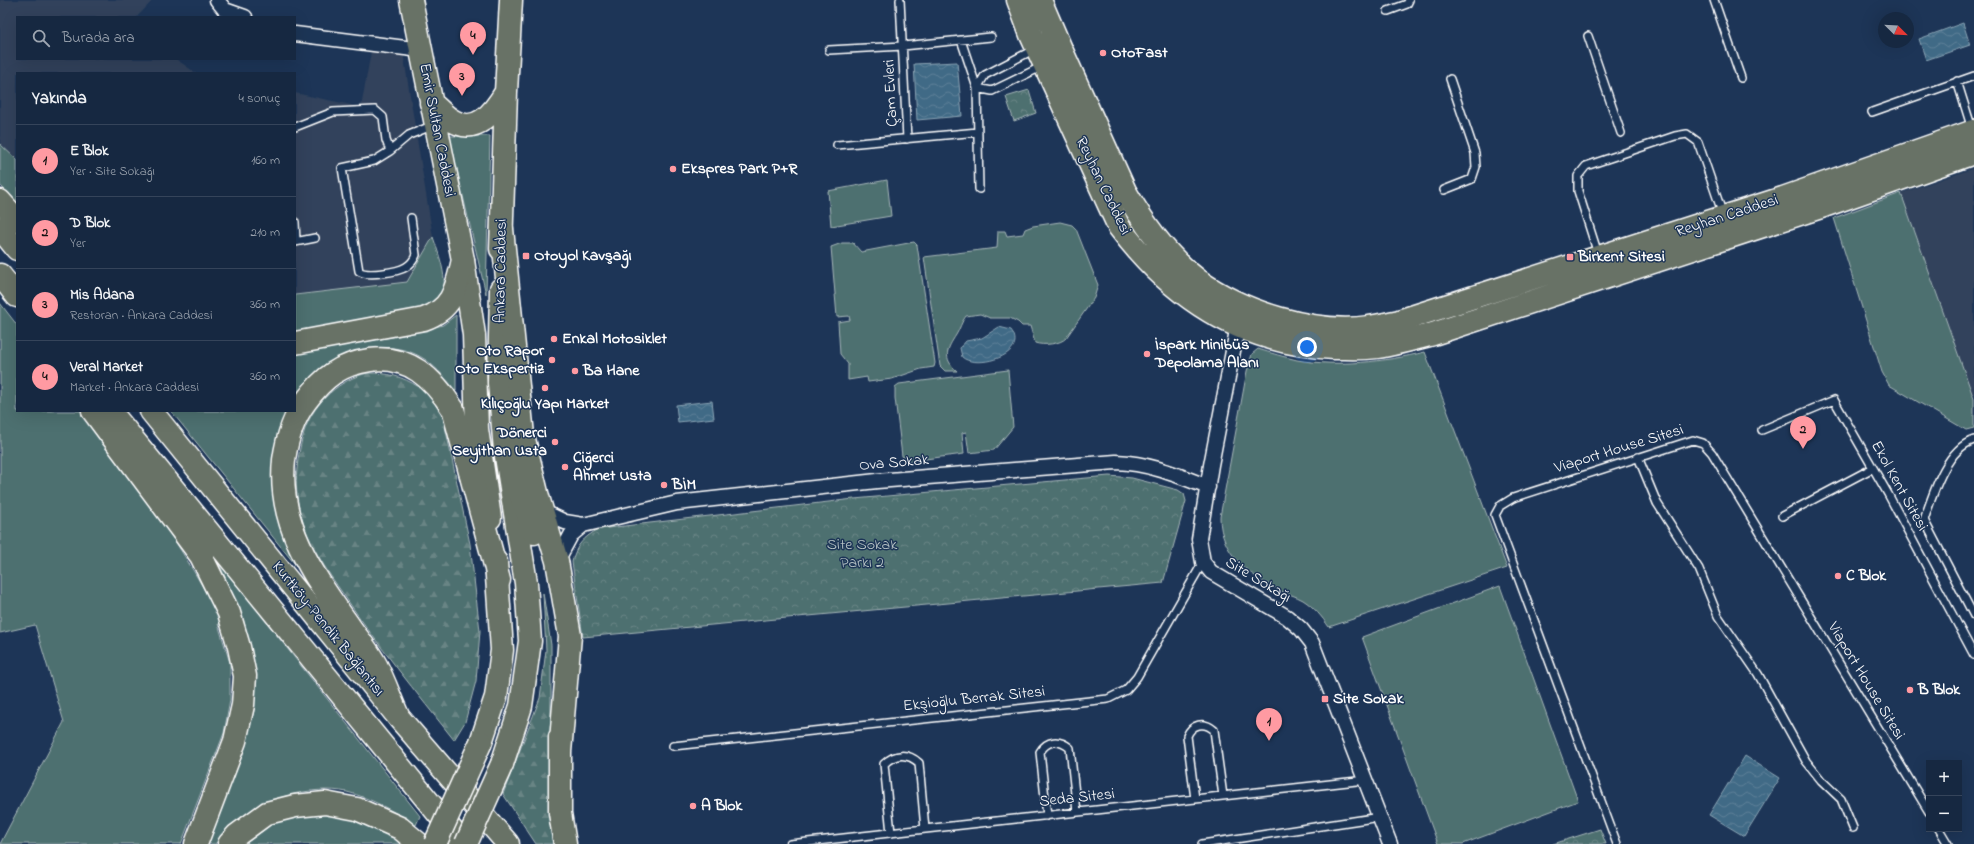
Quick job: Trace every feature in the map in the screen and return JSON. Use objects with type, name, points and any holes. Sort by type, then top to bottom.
[{"type":"main road","name":"Emir Sultan Caddesi","points":[[411,0],[463,260],[474,335],[477,429],[499,580]]},
{"type":"main road","name":"Ankara Caddesi","points":[[505,450],[499,383],[506,92],[511,0]]},
{"type":"main road","name":"Reyhan Caddesi","points":[[1018,0],[1046,55],[1138,213],[1153,234],[1198,280],[1243,304],[1287,320],[1314,326],[1342,328],[1368,327],[1399,321],[1783,198],[1974,131]]},
{"type":"main road","name":"Reyhan Caddesi","points":[[1040,0],[1046,55],[1119,227],[1136,249],[1160,274],[1185,295],[1216,316],[1238,327],[1272,339],[1301,346],[1375,347],[1398,344],[1433,334],[1824,206],[1974,154]]},
{"type":"main road","name":"Ankara Caddesi","points":[[431,103],[451,120],[468,126],[483,121],[496,110],[506,92]]},
{"type":"main road","points":[[0,201],[16,219]]},
{"type":"main road","points":[[0,228],[16,248]]},
{"type":"main road","points":[[502,229],[523,435],[542,511],[557,561],[570,636],[560,752]]},
{"type":"main road","points":[[296,343],[424,319],[437,314],[447,305],[456,289],[463,260]]},
{"type":"main road","points":[[0,276],[16,295]]},
{"type":"main road","points":[[1478,295],[1485,317]]},
{"type":"main road","points":[[399,718],[376,665],[333,603],[301,553],[292,530],[287,508],[283,472],[286,444],[297,412],[320,382],[345,367],[361,361],[378,359],[401,362],[420,371],[440,389],[453,409],[499,580],[502,650],[496,697],[481,742],[435,844]]},
{"type":"main road","points":[[94,412],[200,556],[229,613],[239,647],[245,676],[243,706],[236,742],[196,844]]},
{"type":"main road","name":"Kurtköy-Pendik Bağlantısı","points":[[111,412],[465,844]]},
{"type":"main road","name":"Kurtköy-Pendik Bağlantısı","points":[[152,412],[399,718],[508,844]]},
{"type":"main road","points":[[505,450],[532,526],[560,624],[560,814],[564,844]]},
{"type":"main road","points":[[465,844],[502,764],[521,706],[530,641],[526,583],[505,450]]},
{"type":"main road","points":[[229,844],[237,835],[267,813],[295,806],[325,803],[357,808],[400,828],[419,844]]},
{"type":"street","points":[[217,0],[225,10],[242,16]]},
{"type":"street","points":[[296,34],[421,50]]},
{"type":"street","name":"Site Sokağı","points":[[1243,304],[1199,540],[1203,562],[1211,572],[1287,617],[1301,629],[1312,643],[1390,844]]},
{"type":"street","name":"Ova Sokak","points":[[542,511],[565,522],[583,525],[677,503],[877,481],[1116,462],[1133,462],[1155,467],[1208,487]]},
{"type":"street","points":[[557,561],[571,535],[583,525]]},
{"type":"lane","name":"Çam Evleri","points":[[900,0],[907,138]]},
{"type":"lane","points":[[1388,11],[1407,4],[1409,0]]},
{"type":"lane","points":[[1714,0],[1741,78]]},
{"type":"lane","points":[[1588,36],[1621,133]]},
{"type":"lane","name":"Çam Evleri","points":[[829,50],[903,46],[991,37]]},
{"type":"lane","points":[[961,40],[977,88],[979,189]]},
{"type":"lane","points":[[977,88],[985,74],[1046,55]]},
{"type":"lane","points":[[977,88],[992,91],[1046,55]]},
{"type":"lane","points":[[1872,112],[1974,76]]},
{"type":"lane","points":[[1444,190],[1472,178],[1476,167],[1475,153],[1450,78]]},
{"type":"lane","points":[[1957,81],[1974,131]]},
{"type":"lane","points":[[296,127],[333,112],[372,109],[384,117],[386,140],[390,151]]},
{"type":"lane","points":[[411,218],[416,254],[410,264],[402,269],[364,274],[360,271],[342,168],[374,161],[390,151],[409,135],[436,125]]},
{"type":"lane","name":"Çam Evleri","points":[[837,145],[978,132]]},
{"type":"lane","points":[[1599,257],[1578,191],[1578,176],[1586,166],[1675,136],[1687,134],[1698,142],[1723,217]]},
{"type":"lane","points":[[296,241],[315,238]]},
{"type":"lane","name":"Ekol Kent Sitesi","points":[[1762,430],[1834,400],[1873,468],[1974,655]]},
{"type":"lane","name":"Viaport House Sitesi","points":[[1617,844],[1496,515],[1500,506],[1513,498],[1693,440],[1703,443],[1712,453],[1926,807]]},
{"type":"lane","points":[[1974,440],[1964,443],[1953,456],[1941,479],[1924,520],[1974,616]]},
{"type":"lane","points":[[1638,458],[1657,503],[1699,569],[1718,616],[1758,674],[1806,761],[1821,780],[1841,799],[1853,828]]},
{"type":"lane","points":[[1782,516],[1873,468]]},
{"type":"lane","name":"Ekşioğlu Berrak Sitesi","points":[[673,746],[1108,699],[1126,690],[1137,677],[1203,562]]},
{"type":"lane","points":[[1194,799],[1186,736],[1192,728],[1201,724],[1214,730],[1223,796]]},
{"type":"lane","points":[[1047,816],[1040,752],[1046,744],[1056,741],[1061,742],[1070,748],[1077,812]]},
{"type":"lane","points":[[891,833],[884,764],[894,757],[900,756],[910,757],[919,763],[925,829]]},
{"type":"lane","name":"Seda Sitesi","points":[[790,844],[1366,780]]},
{"type":"lane","points":[[1202,844],[1380,817]]},
{"type":"lane","points":[[1941,832],[1948,844]]},
{"type":"shaded area","points":[[0,0],[153,0],[138,16],[16,16],[16,60],[177,60],[195,72],[16,72],[16,159],[0,144]]},
{"type":"shaded area","points":[[372,46],[402,46],[433,237],[407,283],[296,295],[296,93],[361,107]]},
{"type":"shaded area","points":[[1974,168],[1974,399],[1901,193]]},
{"type":"green space","points":[[1029,90],[1036,113],[1014,121],[1006,97]]},
{"type":"green space","points":[[449,136],[490,136],[486,294]]},
{"type":"green space","points":[[0,144],[16,159],[16,202],[0,185]]},
{"type":"green space","points":[[887,180],[891,216],[831,226],[828,191]]},
{"type":"green space","points":[[1901,193],[1974,399],[1974,428],[1966,430],[1889,385],[1882,372],[1834,218]]},
{"type":"green space","points":[[1060,222],[1072,225],[1076,229],[1098,285],[1094,298],[1066,338],[1056,343],[1038,344],[1035,343],[1030,326],[1022,326],[1010,318],[990,318],[980,314],[966,316],[948,349],[949,362],[957,371],[945,371],[940,366],[924,257],[997,248],[998,231],[1005,231],[1007,236],[1023,234],[1025,229],[1033,226]]},
{"type":"green space","points":[[433,237],[441,261],[444,280],[442,296],[437,302],[420,309],[296,335],[296,295],[407,282]]},
{"type":"green space","points":[[914,242],[917,245],[935,363],[934,367],[921,369],[892,379],[868,382],[867,377],[848,380],[848,364],[840,354],[838,322],[850,320],[849,316],[837,317],[831,247],[842,243],[853,243],[861,252]]},
{"type":"green space","points":[[0,303],[16,324],[16,412],[85,412],[177,544],[225,629],[218,624],[230,663],[230,700],[224,733],[181,844],[0,844],[64,722],[35,625],[0,633]]},
{"type":"green space","points":[[456,315],[456,391],[426,360],[404,350],[381,348],[358,351],[326,364],[311,377],[296,398],[296,353],[404,335],[443,325]]},
{"type":"green space","points":[[1258,349],[1297,360],[1329,363],[1378,361],[1425,352],[1507,568],[1329,627],[1318,612],[1307,603],[1269,585],[1248,571],[1231,553],[1225,542],[1221,530],[1220,517],[1247,371],[1252,354]]},
{"type":"green space","points":[[1008,370],[1013,427],[994,450],[969,453],[966,432],[962,433],[964,454],[910,461],[902,456],[895,387],[899,384]]},
{"type":"green space","points":[[368,373],[395,376],[419,387],[423,384],[443,417],[470,544],[480,631],[476,681],[465,722],[454,740],[384,651],[331,576],[318,556],[303,523],[300,512],[296,481],[297,470],[302,439],[309,419],[322,401],[338,386],[348,380]]},
{"type":"green space","points":[[172,412],[287,412],[279,516],[298,568]]},
{"type":"green space","name":"Site Sokak Parkı 2","points":[[1109,476],[1132,478],[1178,490],[1184,494],[1186,501],[1163,583],[583,637],[572,562],[581,542],[599,529],[854,499]]},
{"type":"green space","points":[[218,561],[420,816],[416,825],[383,806],[365,798],[347,792],[320,790],[290,795],[262,805],[238,820],[215,844],[207,844],[236,771],[254,711],[254,665],[243,618]]},
{"type":"green space","points":[[1500,586],[1578,801],[1463,844],[1438,844],[1362,637]]},
{"type":"green space","points":[[543,593],[551,645],[551,833],[553,844],[536,844],[503,794],[540,698],[546,650]]},
{"type":"green space","points":[[306,813],[341,816],[377,826],[405,844],[245,844],[272,824]]},
{"type":"green space","points":[[1600,829],[1606,844],[1553,844]]},
{"type":"water","points":[[1963,23],[1970,45],[1926,60],[1919,39]]},
{"type":"water","points":[[957,62],[962,116],[917,120],[914,64]]},
{"type":"water","points":[[999,327],[1011,330],[1015,339],[1013,347],[1008,353],[989,361],[978,362],[969,361],[962,357],[960,348],[966,341],[982,338]]},
{"type":"water","points":[[712,401],[714,418],[678,422],[676,405]]},
{"type":"water","points":[[1745,756],[1780,778],[1744,836],[1709,815]]},
{"type":"place","name":"OtoFast","points":[[1103,53]]},
{"type":"place","name":"Veral Market","points":[[473,55]]},
{"type":"place","name":"Mis Adana","points":[[462,96]]},
{"type":"place","name":"Ekspres Park P+R","points":[[673,169]]},
{"type":"place","name":"Otoyol Kavşağı","points":[[526,256]]},
{"type":"place","name":"Birkent Sitesi","points":[[1570,257]]},
{"type":"place","name":"Enkal Motosiklet","points":[[554,339]]},
{"type":"place","name":"İspark Minibüs Depolama Alanı","points":[[1147,354]]},
{"type":"place","name":"Oto Rapor Oto Ekspertiz","points":[[552,360]]},
{"type":"place","name":"Ba Hane","points":[[575,371]]},
{"type":"place","name":"Kılıçoğlu Yapı Market","points":[[545,388]]},
{"type":"place","name":"Dönerci Seyithan Usta","points":[[555,442]]},
{"type":"place","name":"D Blok","points":[[1803,449]]},
{"type":"place","name":"Ciğerci Ahmet Usta","points":[[565,467]]},
{"type":"place","name":"BİM","points":[[664,485]]},
{"type":"place","name":"C Blok","points":[[1838,576]]},
{"type":"place","name":"B Blok","points":[[1910,690]]},
{"type":"place","name":"Site Sokak","points":[[1325,699]]},
{"type":"place","name":"E Blok","points":[[1269,741]]},
{"type":"place","name":"A Blok","points":[[693,806]]}]
